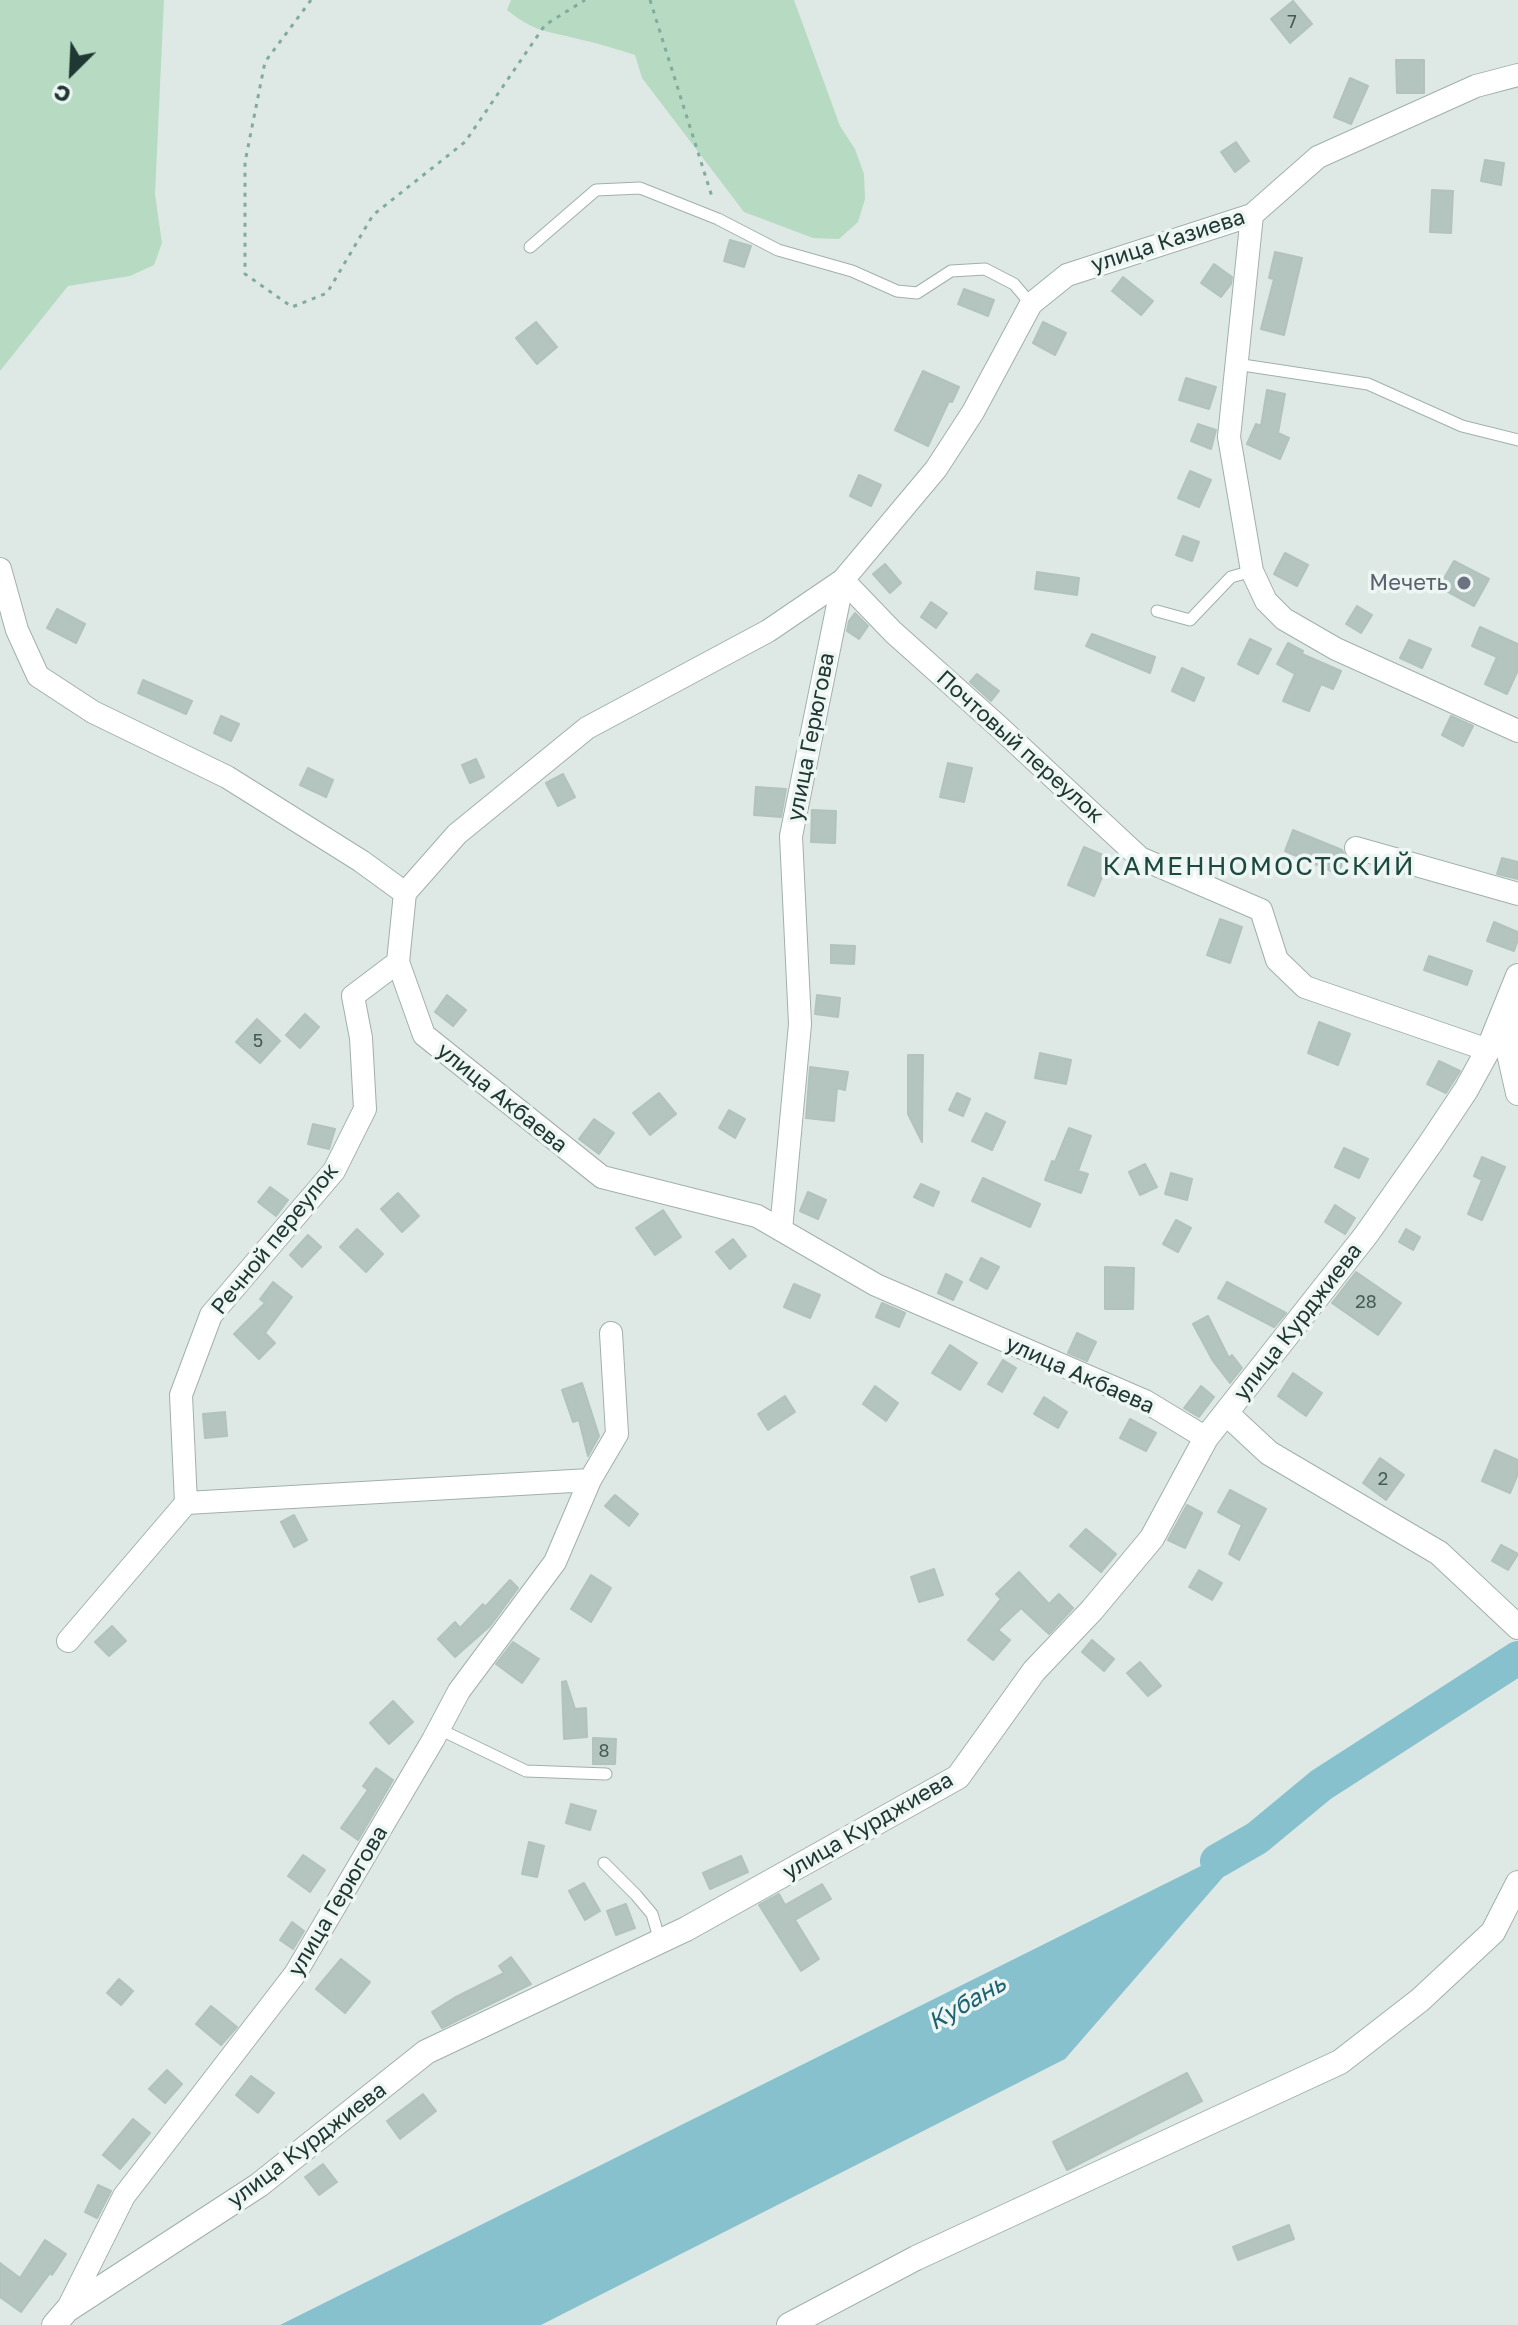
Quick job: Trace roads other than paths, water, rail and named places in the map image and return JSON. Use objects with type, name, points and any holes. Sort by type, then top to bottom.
[{"type":"street","name":"улица Казиева","points":[[1031,304],[1067,275],[1252,215],[1318,157],[1476,86],[1518,75]]},
{"type":"street","points":[[1252,215],[1229,437],[1252,571],[1266,601],[1284,619],[1336,649],[1518,731]]},
{"type":"street","name":"улица Герюгова","points":[[781,1230],[800,1024],[791,836],[843,580],[936,469],[973,412],[1031,304]]},
{"type":"street","points":[[0,569],[17,630],[38,676],[93,712],[227,777],[361,861],[405,893],[457,834],[587,728],[768,631],[843,580]]},
{"type":"street","name":"Почтовый переулок","points":[[843,580],[893,632],[1140,858],[1261,910],[1277,960],[1305,987],[1488,1050]]},
{"type":"street","points":[[1356,848],[1518,894]]},
{"type":"street","name":"улица Акбаева","points":[[405,893],[398,962],[424,1035],[602,1177],[757,1216],[876,1285],[1145,1401],[1206,1438]]},
{"type":"street","name":"Речной переулок","points":[[186,1503],[181,1395],[211,1315],[334,1171],[365,1109],[361,1038],[353,996],[398,962]]},
{"type":"street","points":[[1518,977],[1509,1053],[1518,1095]]},
{"type":"street","name":"улица Курджиева","points":[[61,2317],[259,2185],[426,2052],[686,1929],[958,1777],[1034,1671],[1092,1610],[1152,1538],[1206,1438],[1366,1235],[1466,1090],[1488,1050],[1518,977]]},
{"type":"street","points":[[1466,1090],[1476,1076],[1499,1080],[1518,1095]]},
{"type":"street","name":"улица Герюгова","points":[[61,2317],[124,2196],[295,1974],[459,1691],[555,1562],[590,1480],[617,1434],[611,1333]]},
{"type":"street","points":[[1227,1414],[1269,1453],[1439,1553],[1518,1626]]},
{"type":"street","points":[[68,1641],[186,1503],[590,1480]]},
{"type":"street","points":[[789,2325],[916,2258],[1340,2062],[1420,2000],[1493,1932],[1518,1883]]},
{"type":"lane","points":[[530,247],[596,190],[640,188],[718,219],[778,250],[852,271],[897,291],[917,293],[951,271],[985,269],[1014,284],[1031,304]]},
{"type":"lane","points":[[1236,364],[1368,384],[1462,426],[1518,440]]},
{"type":"lane","points":[[1157,611],[1190,620],[1231,577],[1252,571]]},
{"type":"lane","points":[[439,1729],[526,1771],[606,1774]]},
{"type":"lane","points":[[604,1863],[652,1914],[660,1941]]},
{"type":"water","points":[[1257,1838],[1065,2059],[541,2325],[280,2325]]},
{"type":"waterway","name":"Кубань","points":[[1217,1861],[1257,1838],[1321,1785],[1518,1658]]},
{"type":"place","name":"Мечеть","points":[[1464,583]]},
{"type":"district","name":"КАМЕННОМОСТСКИЙ","points":[[1259,867]]}]
